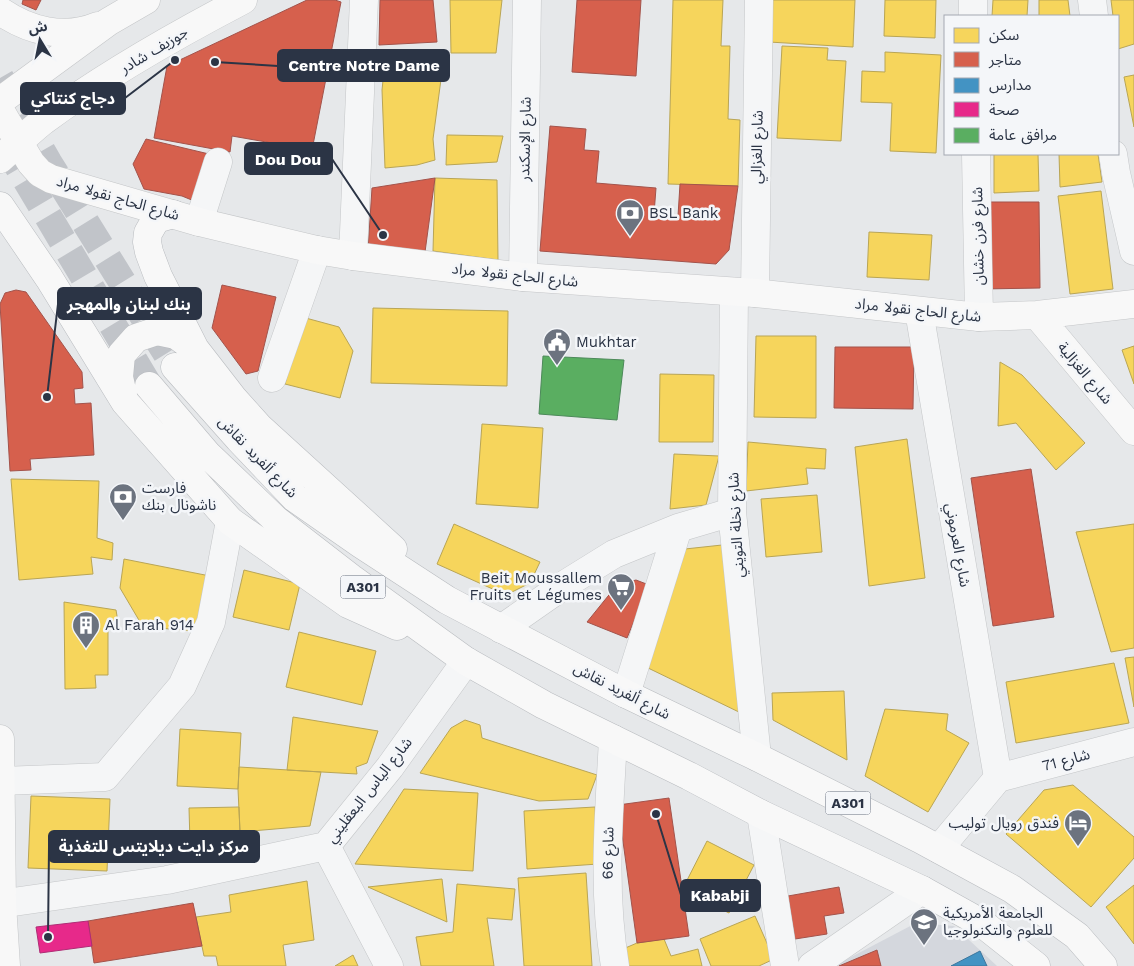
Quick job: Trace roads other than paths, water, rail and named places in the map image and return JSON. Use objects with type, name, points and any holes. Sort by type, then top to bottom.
[{"type":"main road","points":[[0,11],[23,25],[51,33],[71,33],[90,30],[146,0]]},
{"type":"main road","name":"جوزيف شادر","points":[[9,151],[42,122],[114,74],[195,25],[243,0]]},
{"type":"main road","points":[[0,102],[108,22]]},
{"type":"main road","name":"شارع الحاج نقولا مراد","points":[[0,110],[9,151],[31,163],[40,173],[51,178],[199,222],[317,250],[523,278],[744,293],[979,318],[1037,315],[1134,304]]},
{"type":"main road","points":[[0,206],[49,278],[125,402],[230,521],[348,604],[443,644]]},
{"type":"main road","points":[[172,214],[156,220],[148,233],[147,242],[158,276],[195,349],[259,427],[447,600]]},
{"type":"main road","name":"شارع الغزالية","points":[[1037,315],[1134,431]]},
{"type":"main road","points":[[125,402],[119,377],[121,355],[136,338],[157,331],[176,334],[195,349]]},
{"type":"main road","name":"شارع ألفريد نقاش","points":[[176,367],[238,439],[295,498],[447,600],[626,694],[757,757],[939,849],[1012,889],[1077,936],[1103,966]]},
{"type":"main road","name":"شارع ألفريد نقاش","points":[[149,386],[207,454],[276,520],[351,578],[466,661],[544,705],[690,776],[761,814],[922,890],[983,924],[1036,966]]},
{"type":"main road","points":[[0,739],[2,781],[1,904],[6,966]]},
{"type":"street","points":[[353,256],[364,0]]},
{"type":"street","name":"شارع الإسكندر","points":[[523,278],[527,0]]},
{"type":"street","name":"شارع الغزالي","points":[[744,293],[759,0]]},
{"type":"street","points":[[973,0],[973,15]]},
{"type":"street","points":[[1092,0],[1094,15]]},
{"type":"street","name":"شارع فرن خشان","points":[[976,155],[979,318]]},
{"type":"street","points":[[199,222],[218,162]]},
{"type":"street","points":[[1121,165],[1134,251]]},
{"type":"street","points":[[272,378],[317,250]]},
{"type":"street","name":"شارع نخلة التويني","points":[[744,293],[732,512],[757,757]]},
{"type":"street","name":"شارع العرموني","points":[[919,311],[998,778]]},
{"type":"street","points":[[501,630],[564,585],[614,554],[678,528],[732,512]]},
{"type":"street","points":[[2,781],[104,777],[182,686],[211,622],[230,521]]},
{"type":"street","points":[[626,694],[678,528]]},
{"type":"street","name":"شارع الياس البعقليني","points":[[1,904],[167,880],[326,846],[390,766],[466,661]]},
{"type":"street","name":"شارع 66","points":[[613,739],[606,862],[609,931],[615,966]]},
{"type":"street","name":"شارع 71","points":[[998,778],[1134,742]]},
{"type":"street","points":[[939,849],[998,778]]},
{"type":"street","points":[[761,814],[785,966]]},
{"type":"street","points":[[326,846],[389,966]]},
{"type":"street","points":[[812,966],[922,890]]},
{"type":"tunnel","points":[[0,78],[48,162],[175,367]]},
{"type":"tunnel","points":[[5,144],[149,386]]},
{"type":"place","name":"دجاج كنتاكي","points":[[175,60]]},
{"type":"place","name":"Centre Notre Dame","points":[[215,62]]},
{"type":"place","name":"Dou Dou","points":[[383,235]]},
{"type":"place","name":"BSL Bank","points":[[630,237]]},
{"type":"place","name":"Mukhtar","points":[[557,366]]},
{"type":"place","name":"بنك لبنان والمهجر","points":[[47,397]]},
{"type":"place","name":"فارست ناشونال بنك","points":[[123,521]]},
{"type":"place","name":"Beit Moussallem Fruits et Légumes","points":[[621,611]]},
{"type":"place","name":"Al Farah 914","points":[[86,649]]},
{"type":"place","name":"Kababji","points":[[656,814]]},
{"type":"place","name":"فندق رويال توليب","points":[[1078,847]]},
{"type":"place","name":"مركز دايت ديلايتس للتغذية","points":[[48,937]]},
{"type":"place","name":"الجامعة الأمريكية للعلوم والتكنولوجيا","points":[[924,946]]}]
